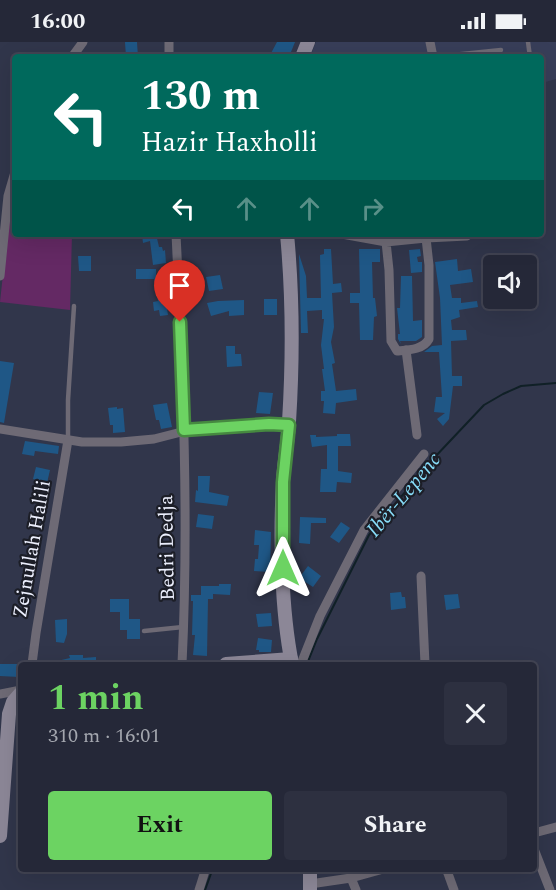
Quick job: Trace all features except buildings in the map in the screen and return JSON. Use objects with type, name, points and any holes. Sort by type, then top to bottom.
[{"type":"street","points":[[0,276],[1,251],[12,187]]},
{"type":"street","name":"Bedri Dedja","points":[[176,237],[184,430],[186,595],[182,662]]},
{"type":"street","points":[[287,237],[293,312],[289,425],[283,482],[283,590],[295,662]]},
{"type":"street","points":[[358,237],[386,242],[446,237]]},
{"type":"street","points":[[401,350],[424,345],[429,339],[429,265],[426,238]]},
{"type":"street","points":[[386,242],[389,270],[389,332],[391,341],[401,350],[408,365],[417,435]]},
{"type":"street","points":[[0,429],[82,442],[141,441],[184,430],[269,424],[289,425]]},
{"type":"street","name":"Zejnullah Halili","points":[[32,662],[68,440]]},
{"type":"street","points":[[296,662],[364,530],[424,454]]},
{"type":"street","points":[[421,576],[425,662]]},
{"type":"street","points":[[0,694],[18,692]]},
{"type":"street","points":[[0,837],[9,714],[18,696]]},
{"type":"street","points":[[537,831],[556,827]]},
{"type":"street","points":[[537,857],[550,890]]},
{"type":"street","points":[[199,890],[205,872]]},
{"type":"street","points":[[310,887],[373,872]]},
{"type":"street","points":[[447,872],[454,890]]},
{"type":"street","points":[[351,878],[356,890]]},
{"type":"lane","points":[[478,54],[501,50]]},
{"type":"lane","points":[[68,440],[74,306]]},
{"type":"lane","points":[[144,632],[184,626]]},
{"type":"shaded area","points":[[316,42],[556,42],[556,79],[544,82],[544,54],[311,54]]},
{"type":"shaded area","points":[[12,190],[12,237],[72,237],[70,310],[0,302]]},
{"type":"waterway","name":"Ibër-Lepenc","points":[[308,662],[369,535],[433,459],[484,405],[521,386],[556,383]]},
{"type":"waterway","name":"Ibër-Lepenc","points":[[205,890],[212,872]]},
{"type":"route","points":[[180,322],[184,430],[269,424],[289,425],[283,482],[283,568]]}]
